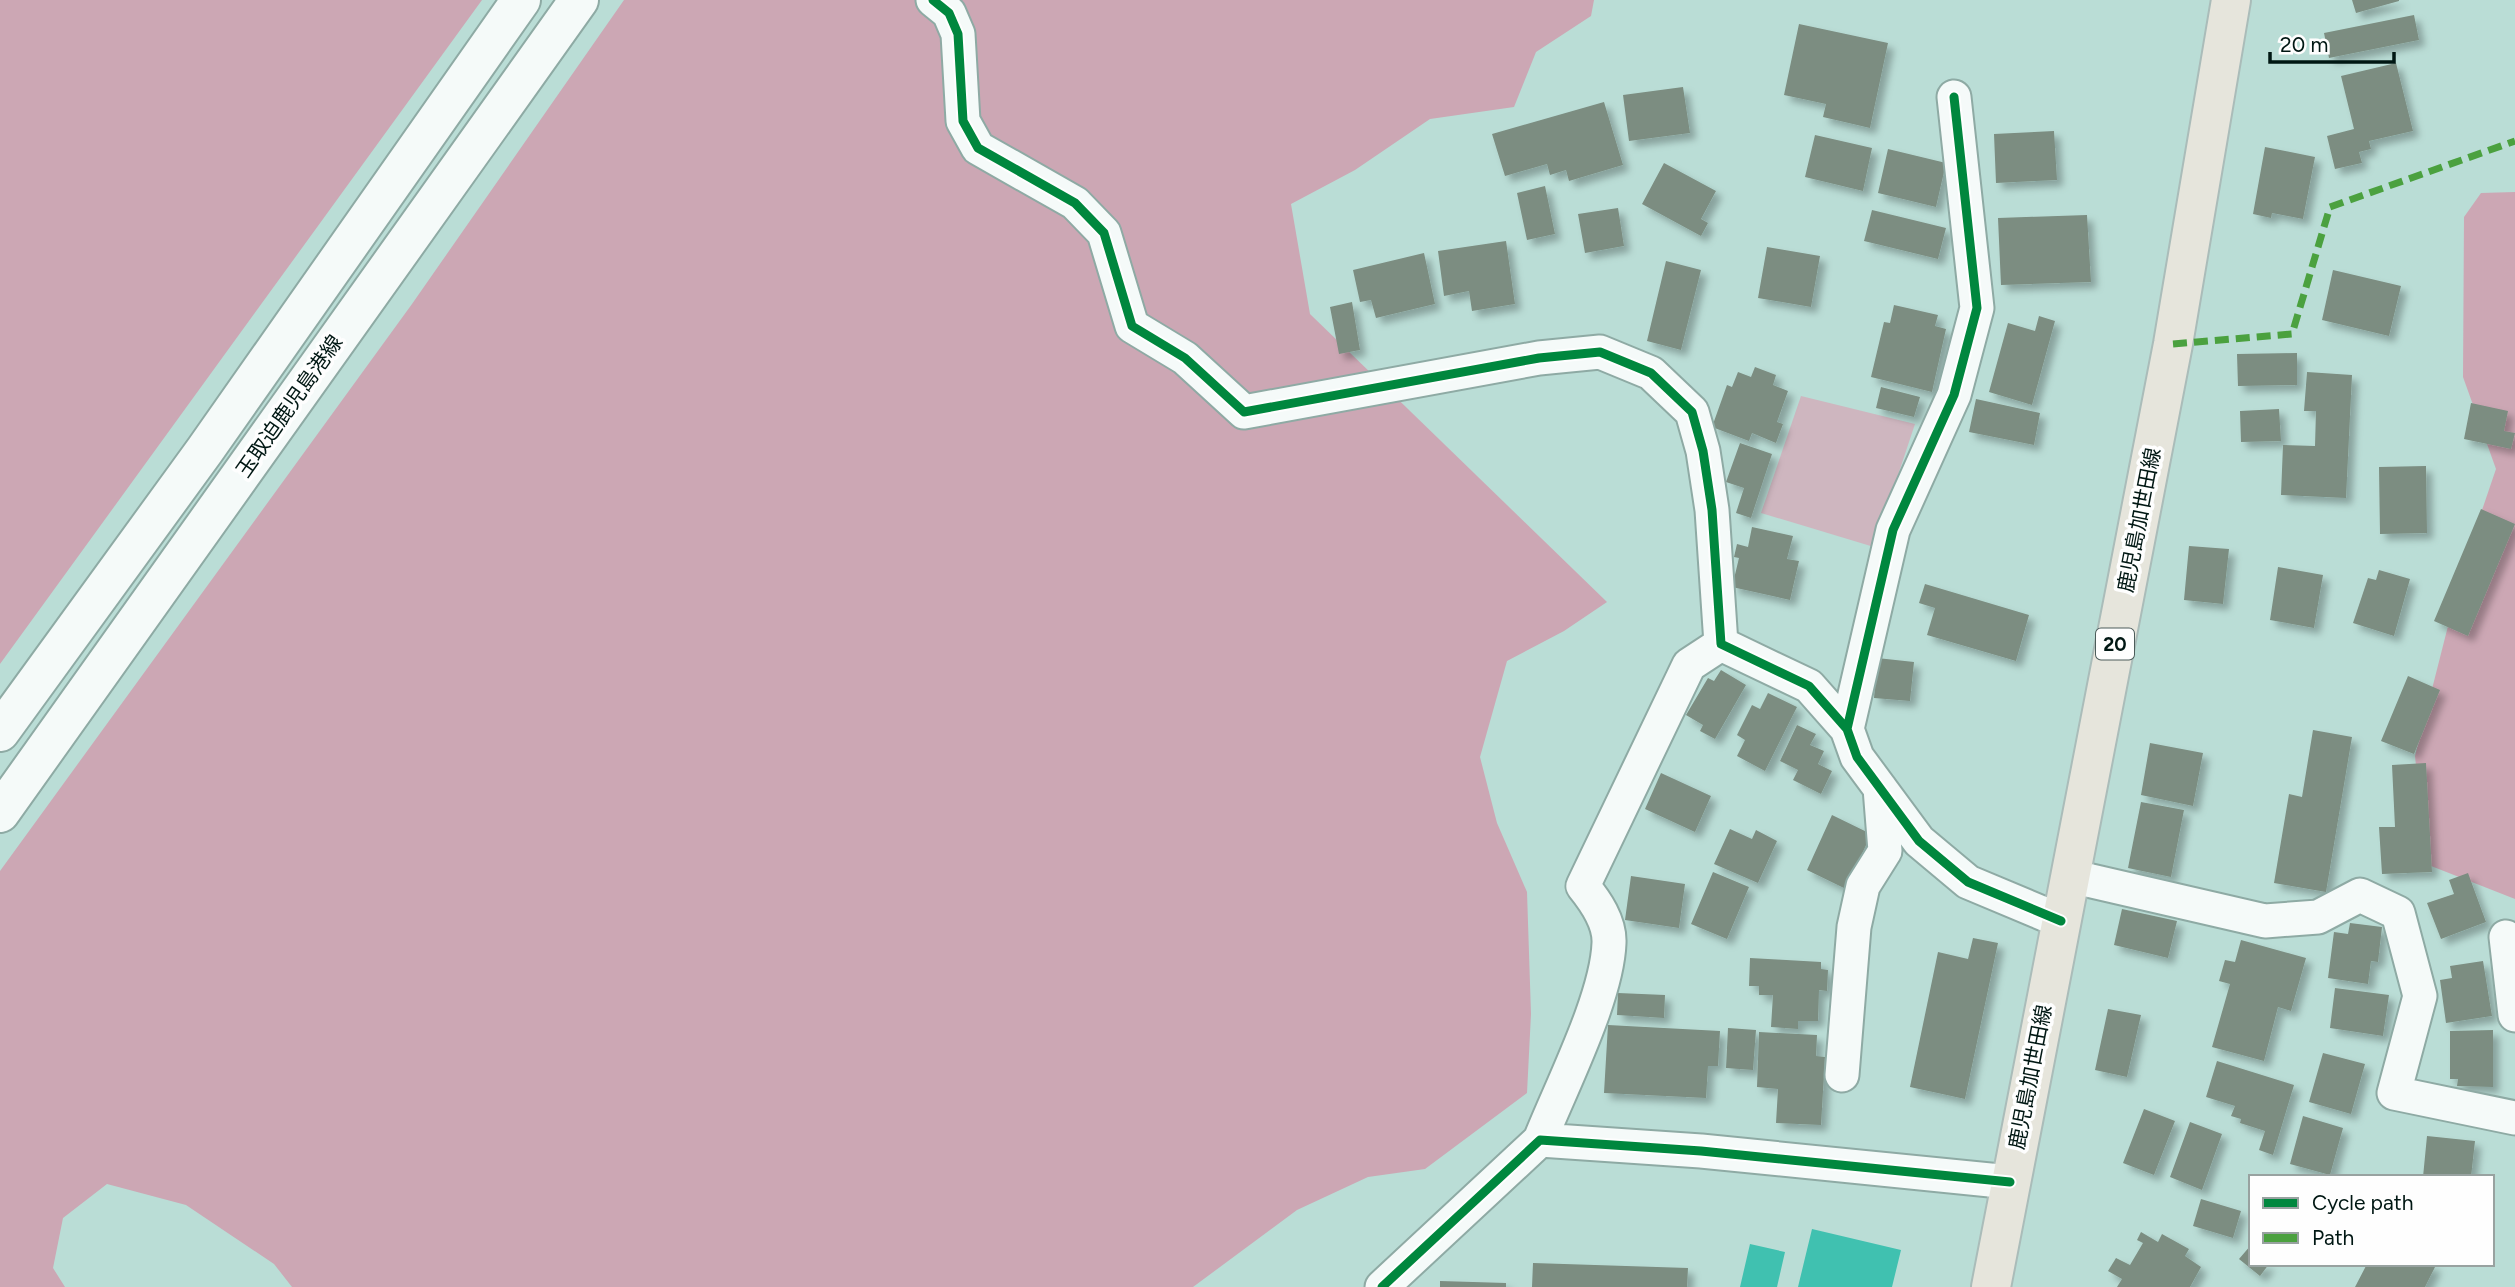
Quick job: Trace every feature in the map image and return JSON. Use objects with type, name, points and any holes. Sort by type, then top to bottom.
[{"type":"main road","name":"玉取迫鹿児島港線","points":[[0,732],[205,450],[521,0]]},
{"type":"main road","name":"玉取迫鹿児島港線","points":[[0,813],[579,0]]},
{"type":"main road","name":"鹿児島加世田線","points":[[1991,1287],[2172,344],[2231,0]]},
{"type":"street","points":[[933,0],[949,13],[958,34],[963,121],[978,148],[1075,204],[1104,233],[1132,326],[1185,358],[1244,412],[1539,358],[1600,352],[1651,373],[1692,412],[1703,451],[1712,510],[1721,644]]},
{"type":"street","points":[[1847,729],[1893,530],[1954,395],[1978,308],[1954,97]]},
{"type":"street","points":[[1721,644],[1809,686],[1847,729],[1857,757],[1919,841],[1968,882],[2061,921]]},
{"type":"street","points":[[1382,1287],[1540,1140],[1600,994],[1610,942],[1600,906],[1583,886],[1689,665],[1721,644]]},
{"type":"street","points":[[1842,1074],[1854,927],[1863,886],[1885,851],[1880,788]]},
{"type":"street","points":[[2070,876],[2265,921],[2318,917],[2360,895],[2398,913],[2420,996],[2394,1093],[2515,1118]]},
{"type":"street","points":[[2506,937],[2515,1015]]},
{"type":"street","points":[[1540,1140],[1701,1151],[2010,1182]]},
{"type":"shaded area","points":[[0,0],[482,0],[0,664]]},
{"type":"shaded area","points":[[624,0],[1594,0],[1591,16],[1536,52],[1514,107],[1430,119],[1355,170],[1291,204],[1310,314],[1607,602],[1564,631],[1507,661],[1480,757],[1497,823],[1527,892],[1531,1014],[1527,1093],[1425,1169],[1368,1177],[1297,1210],[1193,1287],[292,1287],[274,1264],[186,1205],[107,1184],[63,1218],[53,1268],[65,1287],[0,1287],[0,871],[412,304]]},
{"type":"shaded area","points":[[2515,192],[2515,899],[2426,864],[2415,756],[2464,563],[2496,469],[2463,377],[2464,217],[2481,193]]},
{"type":"shaded area","points":[[1801,396],[1915,424],[1874,547],[1761,513]]},
{"type":"shaded area","points":[[1812,1229],[1901,1250],[1892,1287],[1798,1287]]},
{"type":"shaded area","points":[[1750,1244],[1785,1252],[1777,1287],[1740,1287]]},
{"type":"building","points":[[2352,0],[2399,0],[2399,1],[2356,13]]},
{"type":"building","points":[[2414,15],[2419,40],[2329,58],[2324,33]]},
{"type":"building","points":[[1799,24],[1888,43],[1870,128],[1823,117],[1826,104],[1784,95]]},
{"type":"building","points":[[2396,63],[2413,131],[2369,141],[2371,149],[2359,152],[2362,163],[2335,169],[2327,136],[2354,129],[2341,76]]},
{"type":"building","points":[[1683,87],[1690,133],[1629,141],[1623,95]]},
{"type":"building","points":[[1604,102],[1623,165],[1569,181],[1566,170],[1550,175],[1547,164],[1505,176],[1492,134]]},
{"type":"building","points":[[2054,131],[2057,180],[1996,183],[1994,134]]},
{"type":"building","points":[[1815,135],[1872,148],[1863,191],[1805,177]]},
{"type":"building","points":[[2265,147],[2315,157],[2303,219],[2272,213],[2271,218],[2253,214]]},
{"type":"building","points":[[1888,149],[1946,163],[1936,207],[1878,193]]},
{"type":"building","points":[[1664,163],[1716,191],[1701,219],[1708,223],[1701,236],[1642,204]]},
{"type":"building","points":[[1545,186],[1555,234],[1527,240],[1517,193]]},
{"type":"building","points":[[1618,208],[1624,246],[1585,253],[1578,214]]},
{"type":"building","points":[[1872,210],[1946,228],[1938,259],[1864,241]]},
{"type":"building","points":[[2087,215],[2091,282],[2001,285],[1998,218]]},
{"type":"building","points":[[1506,241],[1515,304],[1472,311],[1469,291],[1444,296],[1438,251]]},
{"type":"building","points":[[1767,247],[1820,256],[1811,307],[1758,298]]},
{"type":"building","points":[[1424,253],[1435,304],[1376,318],[1371,300],[1360,302],[1353,270]]},
{"type":"building","points":[[1666,261],[1701,270],[1681,350],[1647,341]]},
{"type":"building","points":[[2333,270],[2401,286],[2389,336],[2322,320]]},
{"type":"building","points":[[1352,302],[1360,350],[1339,354],[1330,307]]},
{"type":"building","points":[[1894,305],[1938,315],[1935,326],[1946,329],[1932,392],[1871,377],[1884,322],[1890,323]]},
{"type":"building","points":[[2039,316],[2055,321],[2032,405],[1989,392],[2008,323],[2035,331]]},
{"type":"building","points":[[2297,353],[2297,385],[2238,386],[2237,354]]},
{"type":"building","points":[[1755,367],[1776,375],[1773,385],[1788,391],[1777,422],[1783,424],[1776,443],[1752,433],[1749,441],[1712,427],[1727,385],[1732,387],[1738,372],[1751,377]]},
{"type":"building","points":[[2307,372],[2352,375],[2346,498],[2281,495],[2283,445],[2315,446],[2316,411],[2304,411]]},
{"type":"building","points":[[1881,387],[1920,397],[1914,417],[1876,408]]},
{"type":"building","points":[[1976,399],[2040,413],[2034,445],[1969,432]]},
{"type":"building","points":[[2471,403],[2508,411],[2504,431],[2515,433],[2511,449],[2464,439]]},
{"type":"building","points":[[2279,409],[2281,441],[2241,442],[2240,411]]},
{"type":"building","points":[[1740,443],[1772,454],[1751,518],[1736,513],[1744,488],[1726,482]]},
{"type":"building","points":[[2426,466],[2427,533],[2380,534],[2379,467]]},
{"type":"building","points":[[2481,509],[2515,524],[2468,636],[2434,621]]},
{"type":"building","points":[[1752,527],[1793,536],[1787,559],[1799,561],[1790,600],[1732,587],[1739,558],[1734,557],[1737,544],[1748,547]]},
{"type":"building","points":[[2189,546],[2229,549],[2223,604],[2184,600]]},
{"type":"building","points":[[2278,567],[2323,575],[2314,628],[2270,620]]},
{"type":"building","points":[[2379,570],[2410,579],[2394,636],[2353,623],[2368,578],[2376,580]]},
{"type":"building","points":[[1925,584],[2029,615],[2016,661],[1927,635],[1935,608],[1919,603]]},
{"type":"building","points":[[1877,658],[1914,662],[1910,701],[1874,698]]},
{"type":"building","points":[[1721,670],[1746,685],[1715,739],[1700,731],[1703,725],[1686,715],[1708,678],[1714,681]]},
{"type":"building","points":[[2408,676],[2440,690],[2414,754],[2381,741]]},
{"type":"building","points":[[1768,693],[1797,707],[1765,771],[1737,756],[1745,740],[1737,735],[1752,705],[1760,709]]},
{"type":"building","points":[[1797,725],[1816,734],[1810,745],[1824,751],[1818,764],[1832,771],[1821,794],[1793,780],[1798,770],[1780,761]]},
{"type":"building","points":[[2313,730],[2352,737],[2326,892],[2274,883],[2289,794],[2302,797]]},
{"type":"building","points":[[2150,743],[2203,753],[2193,806],[2141,795]]},
{"type":"building","points":[[2426,763],[2432,872],[2382,874],[2379,827],[2395,827],[2392,765]]},
{"type":"building","points":[[1661,773],[1711,796],[1695,832],[1645,809]]},
{"type":"building","points":[[2141,802],[2184,810],[2171,877],[2128,868]]},
{"type":"building","points":[[1832,815],[1871,834],[1846,889],[1807,870]]},
{"type":"building","points":[[1730,829],[1752,839],[1756,830],[1777,841],[1758,883],[1714,864]]},
{"type":"building","points":[[1713,872],[1749,887],[1727,939],[1691,924]]},
{"type":"building","points":[[2468,873],[2486,922],[2441,939],[2427,903],[2454,894],[2449,880]]},
{"type":"building","points":[[1631,876],[1685,884],[1679,928],[1625,920]]},
{"type":"building","points":[[2122,909],[2177,921],[2168,958],[2114,945]]},
{"type":"building","points":[[2350,923],[2382,927],[2378,962],[2371,961],[2368,984],[2328,978],[2334,932],[2348,934]]},
{"type":"building","points":[[1973,938],[1998,943],[1965,1099],[1910,1087],[1938,952],[1968,959]]},
{"type":"building","points":[[2241,940],[2306,958],[2291,1011],[2278,1007],[2264,1061],[2212,1047],[2230,984],[2219,981],[2225,960],[2235,962]]},
{"type":"building","points":[[1750,958],[1821,962],[1821,969],[1828,970],[1827,991],[1819,990],[1818,1021],[1798,1021],[1798,1029],[1771,1027],[1773,995],[1759,995],[1759,986],[1749,986]]},
{"type":"building","points":[[2483,961],[2492,1016],[2446,1023],[2440,980],[2452,978],[2450,966]]},
{"type":"building","points":[[2335,988],[2389,995],[2383,1036],[2330,1028]]},
{"type":"building","points":[[1618,993],[1665,995],[1664,1018],[1617,1015]]},
{"type":"building","points":[[2108,1009],[2141,1015],[2127,1077],[2095,1070]]},
{"type":"building","points":[[1608,1025],[1720,1031],[1718,1066],[1708,1066],[1706,1098],[1604,1093]]},
{"type":"building","points":[[1728,1028],[1756,1030],[1753,1070],[1726,1068]]},
{"type":"building","points":[[2493,1030],[2493,1087],[2457,1086],[2458,1079],[2450,1079],[2450,1031]]},
{"type":"building","points":[[1759,1032],[1817,1035],[1816,1056],[1825,1057],[1821,1125],[1776,1123],[1778,1089],[1757,1087]]},
{"type":"building","points":[[2323,1053],[2365,1064],[2351,1114],[2309,1102]]},
{"type":"building","points":[[2217,1061],[2294,1085],[2273,1155],[2259,1150],[2265,1131],[2240,1123],[2241,1119],[2231,1116],[2235,1106],[2206,1097]]},
{"type":"building","points":[[2144,1109],[2175,1121],[2154,1175],[2123,1163]]},
{"type":"building","points":[[2303,1116],[2343,1128],[2330,1175],[2290,1164]]},
{"type":"building","points":[[2190,1122],[2222,1134],[2202,1190],[2170,1177]]},
{"type":"building","points":[[2427,1136],[2475,1141],[2471,1175],[2423,1175]]},
{"type":"building","points":[[2201,1199],[2241,1211],[2233,1238],[2193,1226]]},
{"type":"building","points":[[2141,1232],[2158,1242],[2162,1234],[2189,1249],[2185,1256],[2201,1267],[2190,1287],[2117,1287],[2122,1279],[2108,1271],[2116,1258],[2130,1265],[2143,1243],[2137,1240]]},
{"type":"building","points":[[2249,1247],[2249,1266],[2268,1266],[2260,1276],[2239,1259]]},
{"type":"building","points":[[1533,1263],[1688,1268],[1687,1287],[1532,1287]]},
{"type":"building","points":[[2366,1266],[2435,1267],[2425,1287],[2355,1287]]},
{"type":"building","points":[[1440,1281],[1506,1283],[1506,1287],[1440,1287]]},
{"type":"marked path","points":[[2173,344],[2292,334],[2330,207],[2515,141]]},
{"type":"cycle path","points":[[933,0],[949,13],[958,34],[963,121],[978,148],[1075,203],[1104,233],[1132,326],[1185,358],[1244,412],[1539,358],[1600,352],[1651,373],[1692,412],[1703,451],[1712,510],[1721,644],[1809,686],[1847,729],[1857,757],[1919,841],[1968,882],[2061,921]]},
{"type":"cycle path","points":[[1847,729],[1893,530],[1954,395],[1977,308],[1954,97]]},
{"type":"cycle path","points":[[1382,1287],[1540,1140],[1701,1151],[2010,1182]]}]
